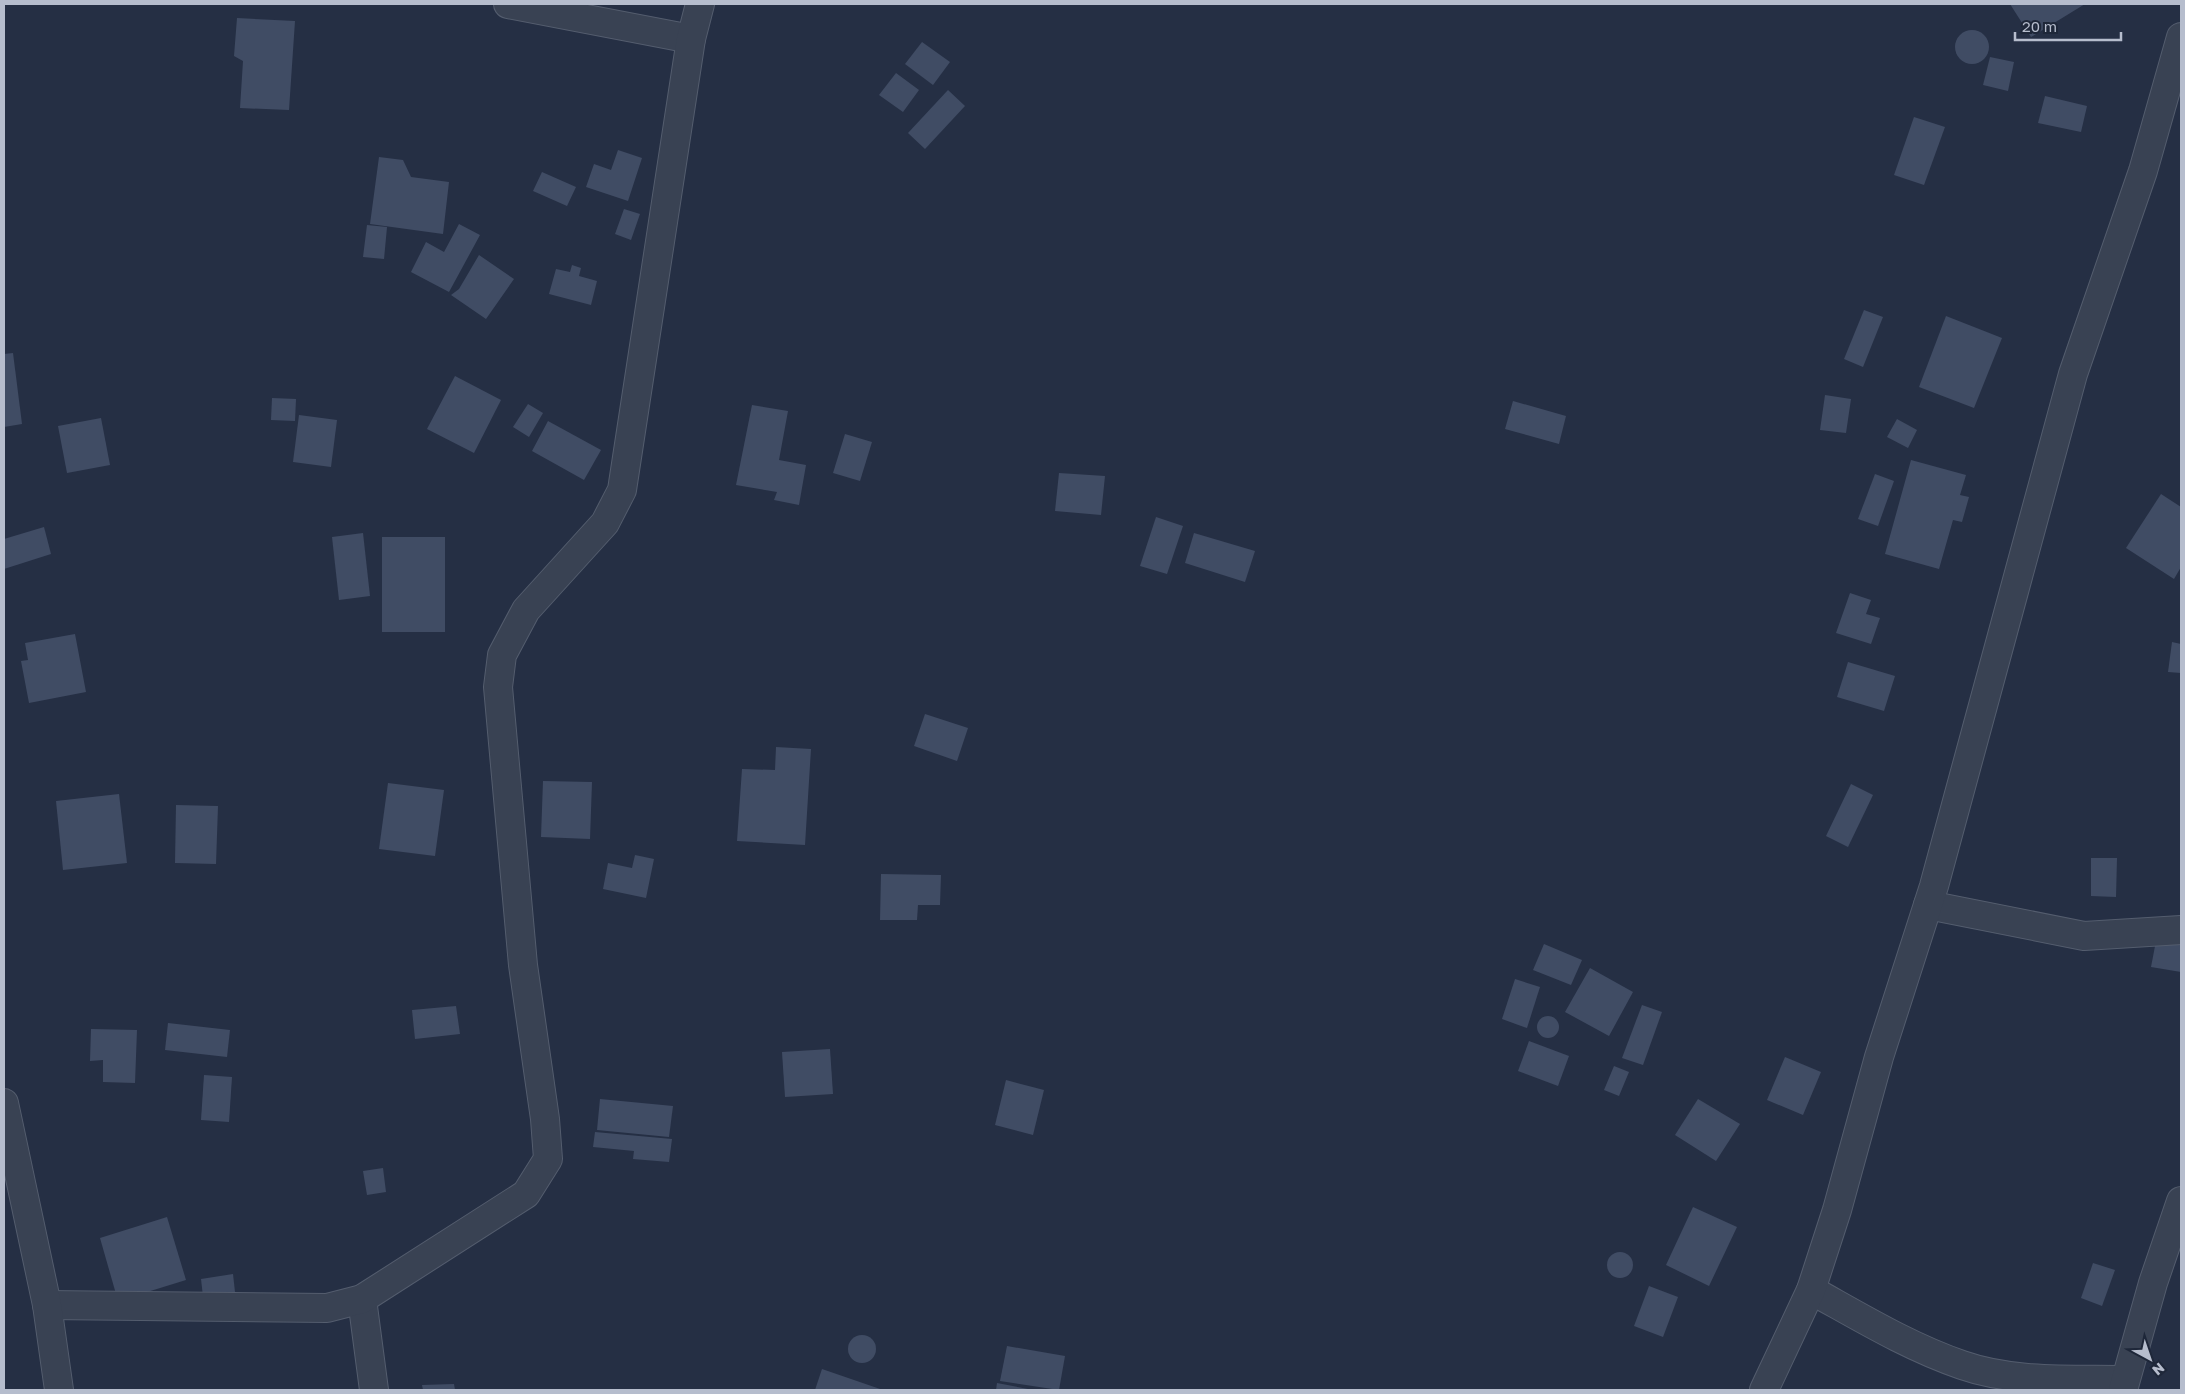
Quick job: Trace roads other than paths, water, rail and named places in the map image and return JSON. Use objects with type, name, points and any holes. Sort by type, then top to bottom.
[{"type":"street","points":[[508,4],[691,39]]},
{"type":"street","points":[[47,1305],[327,1308],[362,1299],[526,1194],[548,1159],[545,1119],[523,965],[498,687],[502,655],[526,610],[604,523],[622,490],[691,39],[700,4]]},
{"type":"street","points":[[1764,1390],[1811,1290],[1836,1210],[1880,1058],[1928,905],[2073,374],[2143,171],[2181,37]]},
{"type":"street","points":[[1928,905],[2084,936],[2181,930]]},
{"type":"street","points":[[4,1103],[47,1305],[58,1390]]},
{"type":"street","points":[[1811,1290],[1900,1339],[1963,1365],[2019,1377],[2124,1385],[2181,1201]]},
{"type":"street","points":[[362,1299],[374,1390]]}]
